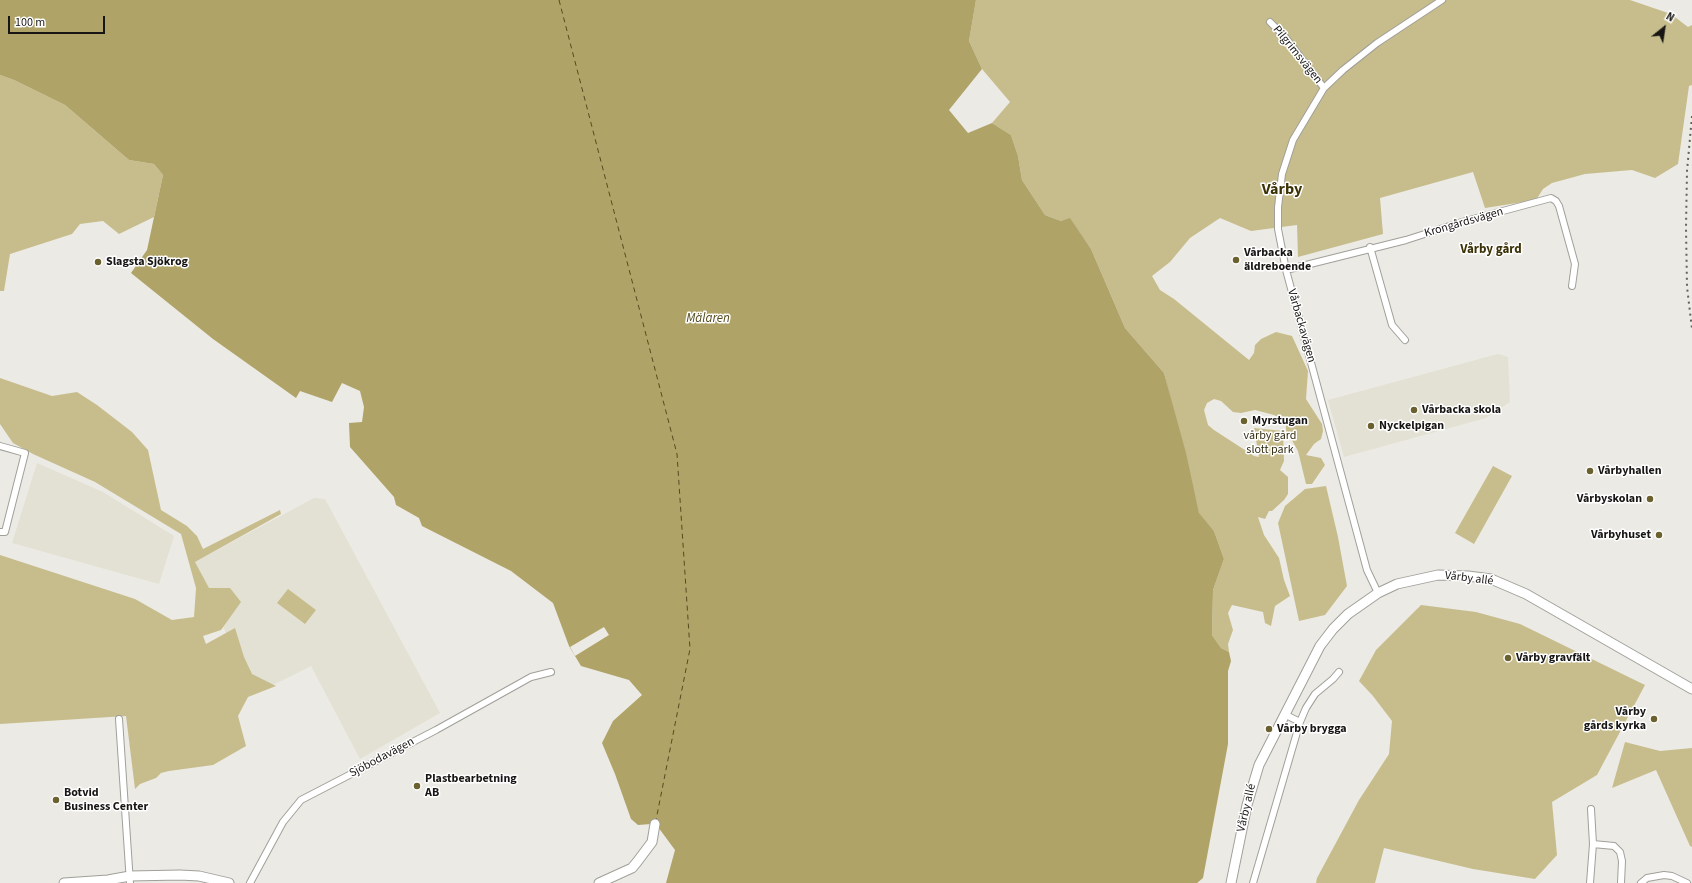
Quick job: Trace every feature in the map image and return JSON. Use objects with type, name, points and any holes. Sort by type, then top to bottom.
[{"type":"street","name":"Vårbackavägen","points":[[1378,593],[1368,570],[1286,270],[1278,229],[1278,207],[1282,174],[1293,140],[1324,88],[1343,70],[1377,43],[1442,0]]},
{"type":"street","name":"Pilgrimsvägen","points":[[1270,22],[1285,37],[1324,88]]},
{"type":"street","name":"Krongårdsvägen","points":[[1286,270],[1406,240],[1462,222],[1550,198],[1556,201],[1559,206],[1575,264],[1572,286]]},
{"type":"street","points":[[1370,248],[1392,325],[1405,340]]},
{"type":"street","points":[[0,446],[25,453],[3,532]]},
{"type":"street","name":"Vårby allé","points":[[1231,883],[1253,783],[1259,765],[1320,646],[1333,629],[1352,611],[1378,593],[1397,584],[1438,575],[1468,576],[1491,579],[1526,594],[1692,689]]},
{"type":"street","name":"Sjöbodavägen","points":[[250,883],[283,822],[301,800],[436,730],[531,677],[551,672]]},
{"type":"street","points":[[1253,883],[1300,722],[1306,708],[1315,694],[1339,672]]},
{"type":"street","points":[[1284,714],[1300,722]]},
{"type":"street","points":[[119,719],[130,879]]},
{"type":"street","points":[[1590,883],[1593,844],[1591,809]]},
{"type":"street","points":[[599,883],[632,868],[652,842],[655,824]]},
{"type":"street","points":[[1593,844],[1614,846],[1620,852],[1622,861],[1620,883]]},
{"type":"street","points":[[64,883],[180,875],[199,876],[229,883]]},
{"type":"street","points":[[1641,883],[1647,878],[1664,875],[1672,876],[1687,883]]},
{"type":"shaded area","name":"Vårbacka skola","points":[[1498,354],[1508,357],[1510,402],[1486,418],[1344,457],[1328,400]]},
{"type":"shaded area","points":[[37,463],[103,492],[174,536],[159,584],[12,543]]},
{"type":"shaded area","points":[[314,498],[325,499],[440,713],[360,759],[311,666],[253,695],[195,562]]},
{"type":"green space","name":"vårby gård slott park","points":[[976,0],[1630,0],[1671,14],[1688,27],[1692,25],[1692,85],[1689,86],[1678,164],[1655,178],[1632,170],[1585,174],[1552,183],[1543,189],[1536,200],[1485,208],[1473,172],[1380,198],[1383,234],[1298,257],[1297,225],[1251,231],[1220,218],[1190,238],[1170,262],[1152,276],[1160,290],[1174,299],[1249,360],[1254,353],[1255,345],[1261,339],[1276,332],[1292,336],[1308,371],[1306,399],[1322,424],[1323,431],[1321,439],[1314,444],[1306,455],[1321,458],[1325,465],[1312,484],[1306,484],[1298,451],[1286,433],[1286,421],[1274,415],[1255,410],[1241,413],[1233,412],[1221,401],[1214,399],[1207,403],[1204,410],[1208,425],[1254,456],[1259,457],[1254,428],[1283,431],[1284,461],[1280,470],[1288,477],[1288,494],[1284,500],[1272,511],[1269,511],[1265,519],[1258,517],[1264,535],[1279,558],[1284,580],[1290,596],[1275,606],[1271,626],[1265,623],[1263,612],[1232,605],[1228,613],[1233,630],[1228,644],[1229,652],[1221,648],[1212,635],[1213,590],[1224,559],[1214,531],[1199,514],[1164,373],[1125,328],[1091,249],[1070,219],[1061,221],[1045,215],[1022,180],[1018,156],[1011,135],[992,123],[1010,102],[982,69],[969,41]]},
{"type":"green space","points":[[0,75],[14,80],[65,105],[129,160],[154,164],[163,175],[154,217],[119,234],[103,221],[80,224],[72,234],[10,254],[4,291],[0,291]]},
{"type":"green space","points":[[0,378],[52,396],[77,392],[97,405],[132,432],[148,450],[161,510],[187,526],[197,536],[203,549],[280,510],[281,514],[195,562],[209,588],[230,588],[241,602],[221,630],[203,636],[206,644],[235,628],[244,657],[252,674],[276,686],[248,697],[238,716],[246,746],[213,765],[161,773],[156,778],[140,784],[135,789],[126,716],[0,724],[0,555],[135,599],[172,620],[194,617],[196,588],[181,534],[95,482],[33,454],[13,443],[0,424]]},
{"type":"green space","points":[[1493,466],[1512,476],[1474,544],[1455,533]]},
{"type":"green space","points":[[1326,486],[1338,537],[1347,586],[1325,615],[1299,621],[1278,523],[1285,506],[1305,489]]},
{"type":"green space","points":[[288,589],[316,610],[305,624],[277,603]]},
{"type":"green space","points":[[1421,605],[1476,612],[1520,624],[1645,685],[1597,775],[1552,802],[1557,855],[1535,879],[1473,869],[1384,848],[1375,883],[1316,883],[1317,878],[1359,800],[1389,754],[1392,721],[1373,696],[1359,681],[1376,650]]},
{"type":"green space","points":[[1625,742],[1660,751],[1692,748],[1692,847],[1690,846],[1656,770],[1612,788]]},
{"type":"water","name":"Mälaren","points":[[0,0],[976,0],[969,41],[982,69],[949,110],[968,133],[992,123],[1011,135],[1018,156],[1022,180],[1045,215],[1061,221],[1070,218],[1091,249],[1125,328],[1164,373],[1186,453],[1199,513],[1214,531],[1224,559],[1213,590],[1212,635],[1221,648],[1229,652],[1231,661],[1228,671],[1228,744],[1203,878],[1197,883],[666,883],[675,850],[658,827],[651,824],[638,825],[631,819],[602,743],[613,721],[642,695],[629,680],[581,666],[569,646],[553,603],[511,571],[422,526],[419,518],[396,505],[394,497],[350,447],[349,423],[362,422],[364,407],[360,391],[342,383],[332,402],[300,391],[296,398],[213,339],[131,273],[147,250],[163,175],[154,164],[129,160],[65,105],[14,80],[0,75]]},
{"type":"pier","points":[[604,627],[609,635],[575,656],[570,647]]},
{"type":"ferry route","points":[[559,0],[677,454],[690,649],[656,820]]},
{"type":"railway","points":[[1692,116],[1687,171],[1686,228],[1687,287],[1692,329]]},
{"type":"place","name":"Vårbacka äldreboende","points":[[1236,260]]},
{"type":"place","name":"Slagsta Sjökrog","points":[[98,262]]},
{"type":"place","name":"Vårbacka skola","points":[[1414,410]]},
{"type":"place","name":"Myrstugan","points":[[1244,421]]},
{"type":"place","name":"Nyckelpigan","points":[[1371,426]]},
{"type":"place","name":"Vårbyhallen","points":[[1590,471]]},
{"type":"place","name":"Vårbyskolan","points":[[1650,499]]},
{"type":"place","name":"Vårbyhuset","points":[[1659,535]]},
{"type":"place","name":"Vårby gravfält","points":[[1508,658]]},
{"type":"place","name":"Vårby gårds kyrka","points":[[1654,719]]},
{"type":"place","name":"Vårby brygga","points":[[1269,729]]},
{"type":"place","name":"Plastbearbetning AB","points":[[417,786]]},
{"type":"place","name":"Botvid Business Center","points":[[56,800]]},
{"type":"district","name":"Vårby","points":[[1282,190]]},
{"type":"district","name":"Vårby gård","points":[[1491,250]]}]
